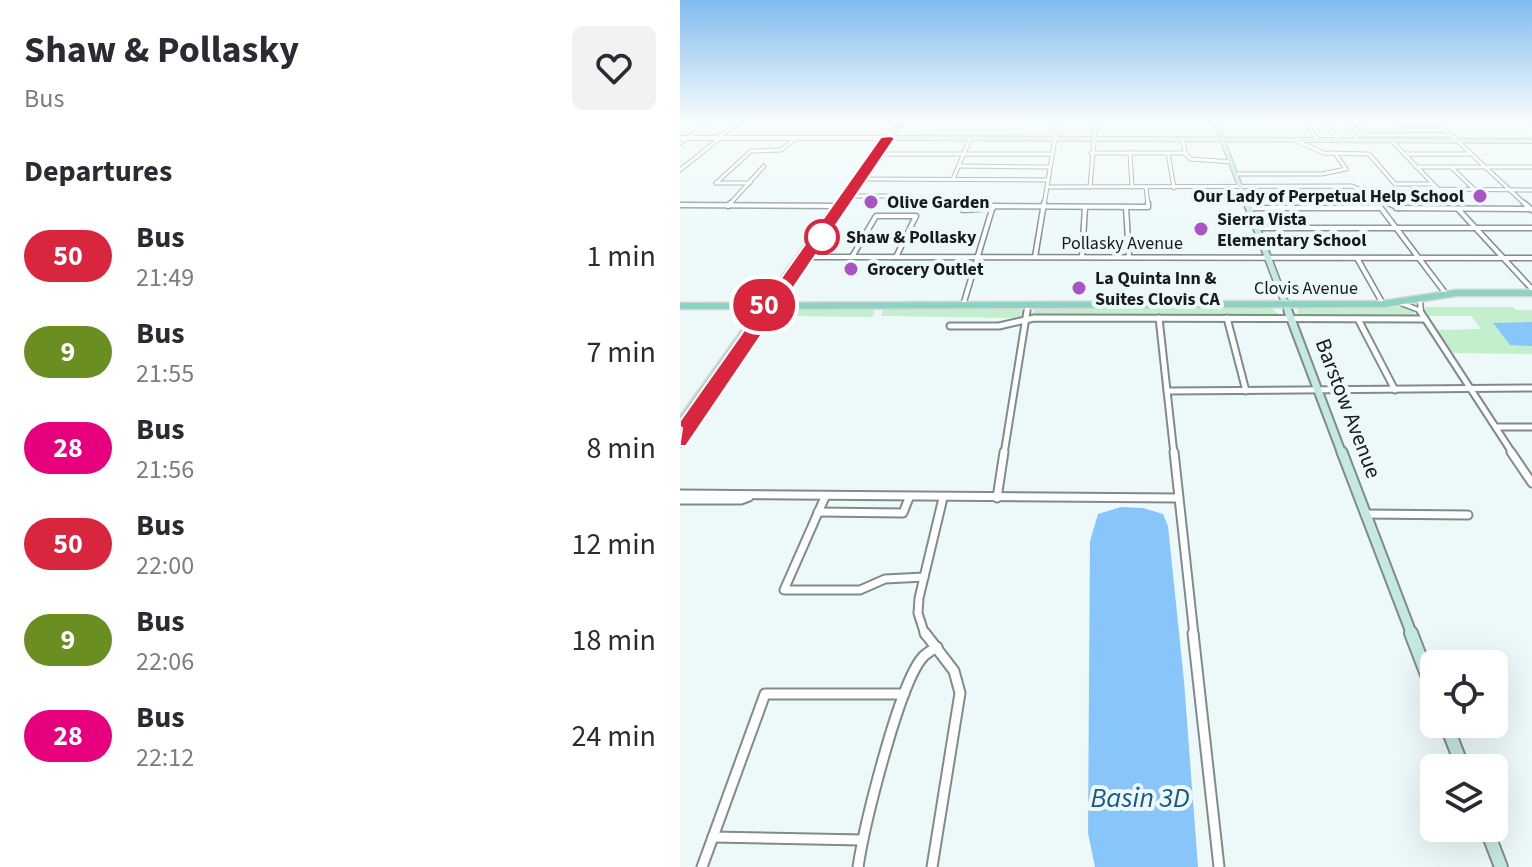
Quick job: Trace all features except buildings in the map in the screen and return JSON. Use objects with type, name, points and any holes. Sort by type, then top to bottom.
[{"type":"main road","points":[[680,442],[871,160]]},
{"type":"main road","points":[[680,424],[726,359],[796,277],[796,269],[816,240],[813,238],[851,196],[859,178],[874,160]]},
{"type":"main road","name":"Barstow Avenue","points":[[1231,162],[1420,657]]},
{"type":"main road","name":"Clovis Avenue","points":[[771,304],[1383,304],[1446,294],[1532,291]]},
{"type":"main road","points":[[912,306],[964,302]]},
{"type":"main road","name":"Clovis Avenue","points":[[680,303],[912,306],[1079,304]]},
{"type":"main road","points":[[712,395],[709,392],[724,369],[726,359]]},
{"type":"main road","points":[[1491,842],[1501,867]]},
{"type":"street","points":[[741,160],[716,183],[750,183]]},
{"type":"street","points":[[953,179],[961,160]]},
{"type":"street","points":[[1035,257],[1051,160]]},
{"type":"street","points":[[1090,187],[1091,160]]},
{"type":"street","points":[[1130,160],[1132,187]]},
{"type":"street","points":[[1169,160],[1174,188]]},
{"type":"street","points":[[1197,160],[1231,162]]},
{"type":"street","points":[[1236,174],[1322,174],[1346,169],[1340,160]]},
{"type":"street","points":[[1375,160],[1395,184],[1432,184]]},
{"type":"street","points":[[1410,160],[1438,189],[1532,190]]},
{"type":"street","points":[[1478,160],[1532,209]]},
{"type":"street","points":[[728,206],[764,166]]},
{"type":"street","points":[[959,166],[1050,167]]},
{"type":"street","points":[[1416,167],[1532,167]]},
{"type":"street","points":[[1451,167],[1475,190]]},
{"type":"street","points":[[859,178],[1048,180]]},
{"type":"street","points":[[1047,187],[1352,186],[1396,208],[1532,209]]},
{"type":"street","points":[[963,210],[993,207],[1148,207],[1146,187]]},
{"type":"street","points":[[851,196],[905,196]]},
{"type":"street","points":[[680,205],[840,206]]},
{"type":"street","points":[[964,302],[993,207]]},
{"type":"street","points":[[1082,257],[1085,207]]},
{"type":"street","points":[[1126,207],[1129,257]]},
{"type":"street","points":[[1248,208],[1381,208],[1446,294]]},
{"type":"street","points":[[1458,209],[1532,291]]},
{"type":"street","points":[[852,257],[876,216],[916,216],[896,257]]},
{"type":"street","points":[[1256,228],[1532,228]]},
{"type":"street","name":"Pollasky Avenue","points":[[804,257],[1532,258]]},
{"type":"street","points":[[1357,258],[1383,304]]},
{"type":"street","points":[[1419,310],[1420,300]]},
{"type":"street","points":[[1401,303],[1419,310],[1532,483]]},
{"type":"street","points":[[997,498],[1028,304]]},
{"type":"street","points":[[1159,318],[1219,867]]},
{"type":"street","points":[[1227,318],[1246,391]]},
{"type":"street","points":[[950,326],[999,326],[1026,319],[1425,319]]},
{"type":"street","points":[[1358,319],[1395,390]]},
{"type":"street","points":[[1167,391],[1532,388]]},
{"type":"street","points":[[1496,427],[1532,427]]},
{"type":"street","points":[[680,494],[745,493],[749,497]]},
{"type":"street","points":[[680,500],[741,500],[749,497],[1178,498]]},
{"type":"street","points":[[825,497],[784,590],[860,590],[885,579],[924,577]]},
{"type":"street","points":[[818,512],[903,513],[909,498]]},
{"type":"street","points":[[932,867],[960,693],[956,671],[921,626],[919,616],[924,577],[943,498]]},
{"type":"street","points":[[1365,514],[1468,515]]},
{"type":"street","points":[[858,867],[862,840],[904,694],[922,658],[937,647]]},
{"type":"street","points":[[702,867],[765,694],[904,694]]},
{"type":"street","points":[[713,837],[862,840]]},
{"type":"green space","points":[[1424,307],[1513,307],[1516,310],[1532,310],[1532,354],[1453,353],[1437,330],[1481,329],[1471,316],[1429,316]]},
{"type":"green space","points":[[786,308],[870,308],[875,312],[872,317],[775,316]]},
{"type":"green space","points":[[890,308],[1017,308],[1022,311],[1020,318],[881,316],[882,311]]},
{"type":"green space","points":[[1271,308],[1280,315],[1032,315],[1034,310]]},
{"type":"green space","points":[[1298,308],[1412,308],[1415,316],[1297,313]]},
{"type":"water","points":[[1532,322],[1532,346],[1510,345],[1493,323]]},
{"type":"water","name":"Basin 3D","points":[[1121,507],[1143,508],[1163,514],[1168,526],[1198,867],[1095,867],[1088,833],[1090,541],[1098,514]]},
{"type":"bus line","name":"50","points":[[680,424],[867,160]]},
{"type":"bus line","name":"50","points":[[680,442],[875,160]]},
{"type":"place","name":"Our Lady of Perpetual Help School","points":[[1480,196]]},
{"type":"place","name":"Olive Garden","points":[[871,202]]},
{"type":"place","name":"Sierra Vista Elementary School","points":[[1201,229]]},
{"type":"place","name":"Shaw & Pollasky","points":[[822,237]]},
{"type":"place","name":"Grocery Outlet","points":[[851,269]]},
{"type":"place","name":"La Quinta Inn & Suites Clovis CA","points":[[1079,288]]}]
